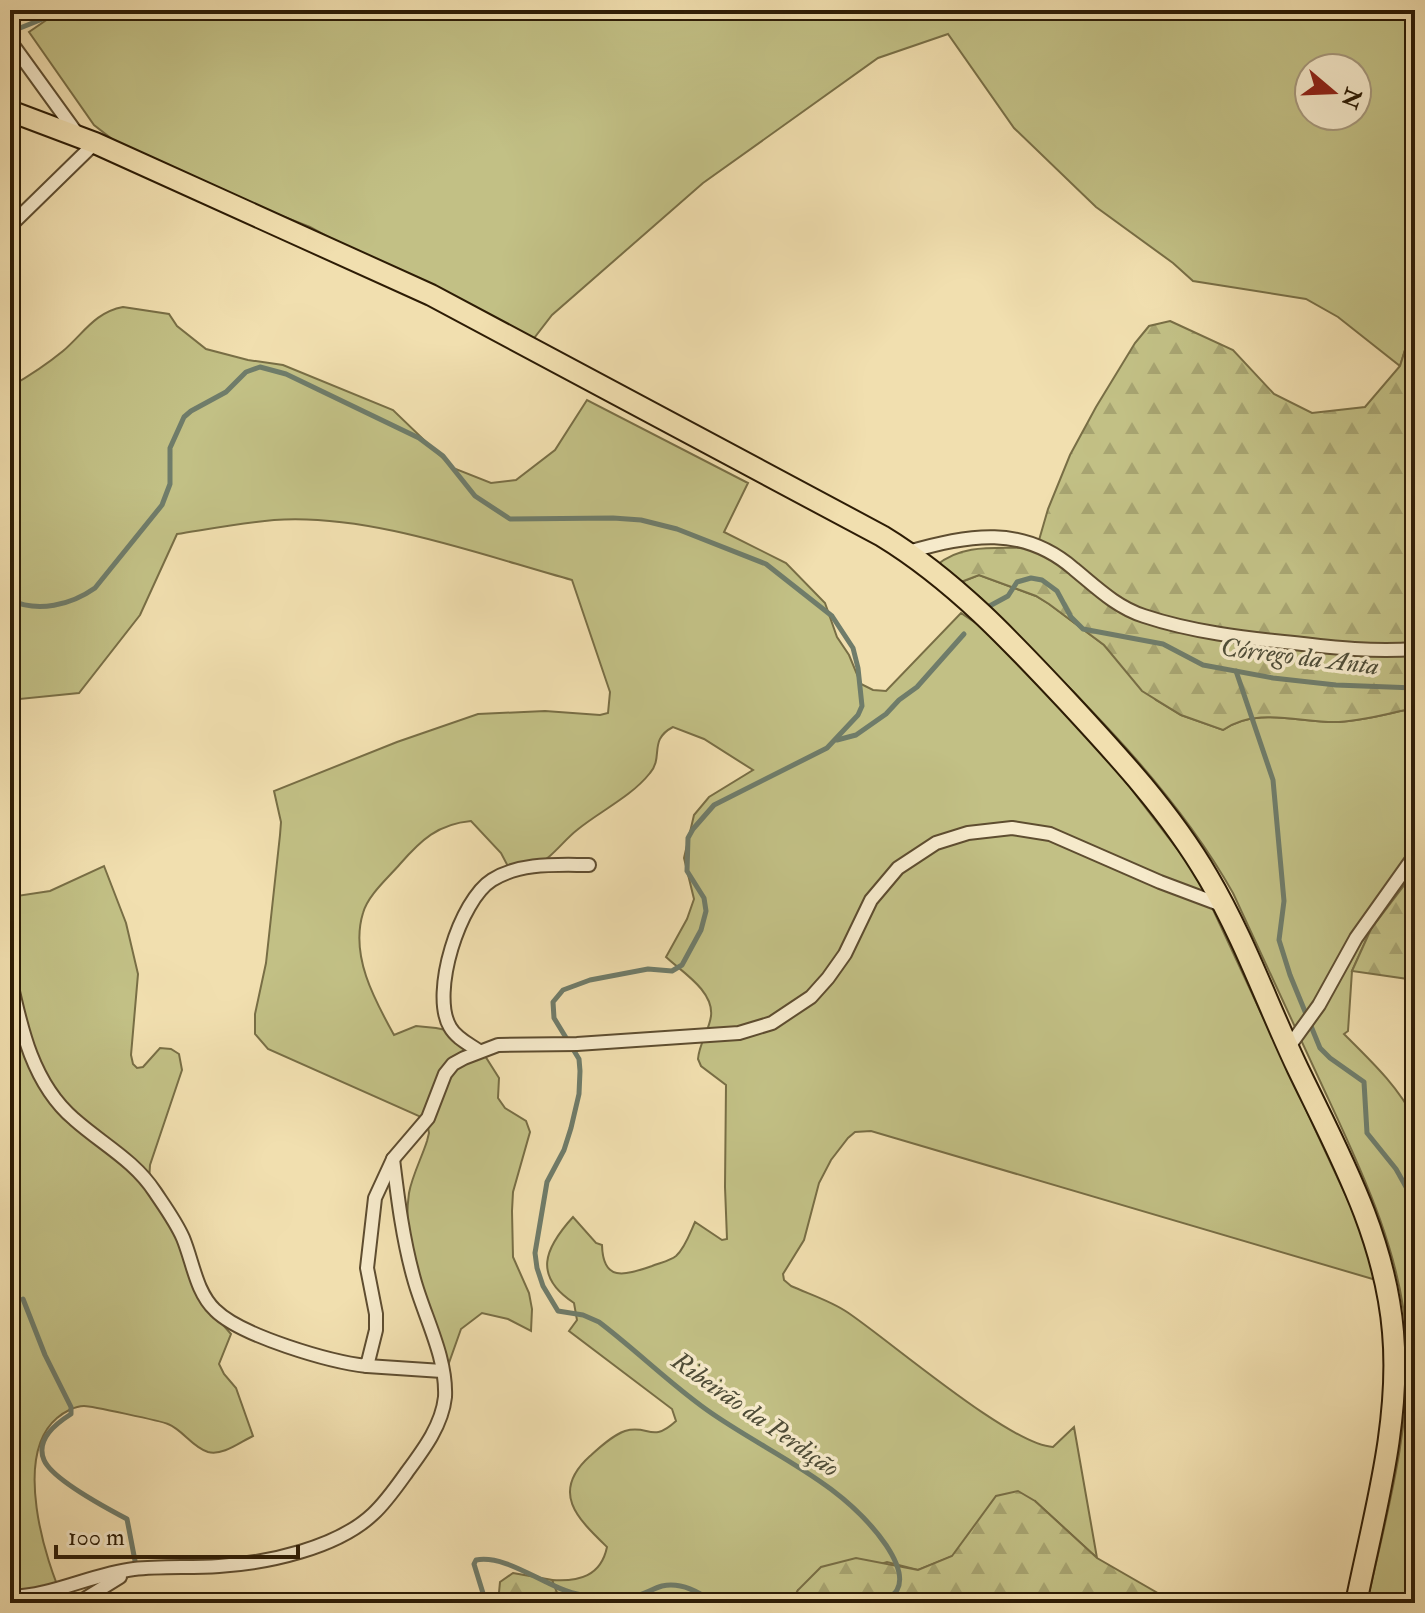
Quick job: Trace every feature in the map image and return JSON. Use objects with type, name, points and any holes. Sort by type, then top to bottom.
[{"type":"main road","points":[[10,111],[87,140],[431,295],[908,552],[954,587],[1026,657],[1135,774],[1198,861],[1224,906],[1361,1200],[1379,1251],[1390,1305],[1395,1360],[1392,1416],[1356,1603]]},
{"type":"street","points":[[10,41],[87,140],[10,226]]},
{"type":"street","points":[[908,552],[964,538],[1004,537],[1054,552],[1102,593],[1143,616],[1243,638],[1384,651],[1415,649]]},
{"type":"street","points":[[367,1366],[376,1330],[367,1268],[375,1198],[393,1159],[428,1118],[445,1074],[453,1064],[498,1045],[572,1044],[739,1033],[772,1023],[811,997],[828,978],[845,954],[871,900],[898,868],[936,843],[968,833],[1012,828],[1050,834],[1224,906]]},
{"type":"street","points":[[1288,1048],[1319,1005],[1356,938],[1415,855]]},
{"type":"street","points":[[479,1051],[456,1035],[449,1025],[445,991],[449,957],[474,897],[495,878],[511,872],[539,865],[589,865]]},
{"type":"street","points":[[10,978],[27,1046],[48,1090],[71,1117],[118,1152],[146,1179],[182,1236],[201,1292],[215,1311],[241,1327],[335,1362],[442,1371]]},
{"type":"street","points":[[10,1597],[40,1594],[133,1569],[222,1566],[270,1559],[327,1542],[353,1529],[373,1514],[435,1431],[445,1394],[442,1371],[414,1281],[401,1225],[393,1159]]},
{"type":"street","points":[[78,1603],[133,1569]]},
{"type":"green space","points":[[61,10],[1410,10],[1415,21],[1415,345],[1405,350],[1400,366],[1338,317],[1306,299],[1193,281],[1096,207],[1014,128],[948,34],[878,58],[703,183],[552,315],[528,346],[310,227],[139,160],[94,125],[29,32]]},
{"type":"green space","points":[[123,307],[169,314],[177,326],[206,349],[283,365],[393,410],[453,468],[491,483],[516,480],[555,450],[587,400],[748,483],[724,532],[786,563],[825,603],[837,637],[849,655],[861,684],[873,690],[886,691],[961,613],[980,626],[1103,752],[1197,875],[1359,1224],[1376,1280],[871,1131],[855,1132],[831,1160],[819,1183],[804,1240],[783,1274],[784,1280],[847,1312],[980,1411],[1034,1442],[1053,1447],[1074,1427],[1097,1558],[1035,1501],[953,1556],[918,1570],[887,1562],[798,1590],[791,1603],[558,1601],[552,1580],[571,1580],[594,1571],[600,1565],[607,1547],[586,1526],[572,1504],[572,1481],[578,1469],[620,1433],[661,1431],[676,1421],[672,1409],[569,1331],[577,1320],[574,1303],[552,1283],[547,1262],[555,1240],[573,1217],[596,1243],[602,1245],[606,1266],[617,1273],[633,1272],[674,1258],[685,1245],[695,1222],[722,1240],[727,1239],[726,1085],[701,1066],[698,1059],[710,1022],[711,1007],[696,983],[666,957],[694,899],[684,858],[694,815],[709,797],[753,770],[704,739],[673,727],[661,737],[654,767],[642,782],[577,830],[541,863],[511,872],[501,853],[471,821],[459,823],[423,841],[369,900],[360,929],[362,961],[372,992],[394,1035],[416,1026],[436,1028],[456,1032],[480,1048],[499,1078],[498,1098],[505,1108],[526,1121],[530,1132],[513,1192],[512,1211],[513,1257],[529,1293],[531,1331],[508,1319],[482,1313],[461,1329],[445,1374],[423,1308],[408,1239],[409,1193],[427,1141],[427,1122],[268,1049],[255,1034],[255,1014],[266,963],[280,835],[281,822],[274,791],[397,742],[478,714],[545,711],[608,713],[610,692],[572,580],[386,529],[348,523],[274,520],[177,534],[140,615],[79,693],[10,700],[10,387],[57,356],[97,319]]},
{"type":"green space","points":[[1170,321],[1233,350],[1274,394],[1312,413],[1365,407],[1400,366],[1405,350],[1415,345],[1415,708],[1344,722],[1263,717],[1235,723],[1223,730],[1181,715],[1142,691],[1104,645],[1036,596],[979,575],[961,582],[937,565],[960,552],[1037,547],[1048,509],[1070,455],[1096,407],[1135,343],[1149,326]]},
{"type":"green space","points":[[979,575],[1036,596],[1049,604],[1104,645],[1156,700],[1181,715],[1223,730],[1235,723],[1263,717],[1344,722],[1415,708],[1415,759],[1408,767],[1408,775],[1415,783],[1415,871],[1371,929],[1352,971],[1348,1031],[1344,1034],[1392,1085],[1415,1120],[1415,1603],[1367,1603],[1401,1443],[1407,1345],[1397,1276],[1363,1176],[1233,893],[1208,852],[1117,738],[981,598],[961,582]]},
{"type":"green space","points":[[104,866],[126,923],[138,974],[131,1055],[133,1064],[137,1068],[143,1067],[160,1048],[171,1049],[179,1054],[182,1070],[150,1165],[149,1181],[178,1231],[209,1309],[231,1334],[219,1364],[236,1388],[253,1436],[214,1453],[202,1450],[163,1422],[84,1406],[73,1408],[57,1418],[44,1435],[37,1456],[35,1481],[42,1535],[65,1603],[10,1603],[10,897],[50,891]]},
{"type":"green space","points":[[1415,871],[1415,980],[1352,971],[1371,929]]},
{"type":"green space","points":[[1018,1491],[1035,1501],[1097,1558],[1175,1603],[791,1603],[798,1590],[821,1567],[856,1558],[918,1570],[952,1556],[996,1496]]},
{"type":"green space","points":[[513,1573],[552,1580],[561,1603],[498,1603],[500,1582]]},
{"type":"waterway","points":[[15,30],[65,10]]},
{"type":"waterway","name":"Ribeirão da Perdição","points":[[10,600],[32,606],[54,605],[76,599],[95,588],[162,505],[170,484],[170,448],[184,417],[226,392],[246,372],[260,367],[286,374],[419,438],[443,456],[475,496],[510,519],[613,518],[641,520],[677,529],[766,564],[832,616],[853,648],[862,706],[858,715],[827,748],[714,805],[693,829],[688,838],[687,871],[704,898],[706,911],[701,930],[682,965],[672,971],[648,969],[590,980],[563,990],[553,1002],[554,1018],[579,1059],[579,1094],[564,1150],[547,1182],[535,1253],[543,1286],[558,1311],[583,1315],[599,1322],[693,1400],[826,1486],[868,1523],[889,1550],[899,1573],[897,1590],[884,1603]]},
{"type":"waterway","name":"Córrego da Anta","points":[[984,609],[1008,596],[1017,582],[1031,578],[1042,580],[1057,591],[1071,617],[1083,629],[1163,644],[1203,665],[1273,678],[1336,685],[1415,688]]},
{"type":"waterway","name":"Córrego da Anta","points":[[837,740],[856,735],[886,714],[917,687],[964,634]]},
{"type":"waterway","points":[[1236,671],[1273,780],[1284,901],[1279,940],[1290,975],[1320,1048],[1364,1082],[1367,1133],[1396,1169],[1415,1203]]},
{"type":"waterway","points":[[23,1299],[45,1355],[71,1407],[71,1414],[54,1427],[45,1439],[42,1445],[44,1460],[69,1484],[127,1519],[136,1566]]},
{"type":"waterway","name":"Ribeirão da Perdição","points":[[486,1603],[474,1564],[476,1560],[502,1562],[556,1587],[582,1595],[632,1597],[662,1586],[676,1585],[714,1603]]}]
